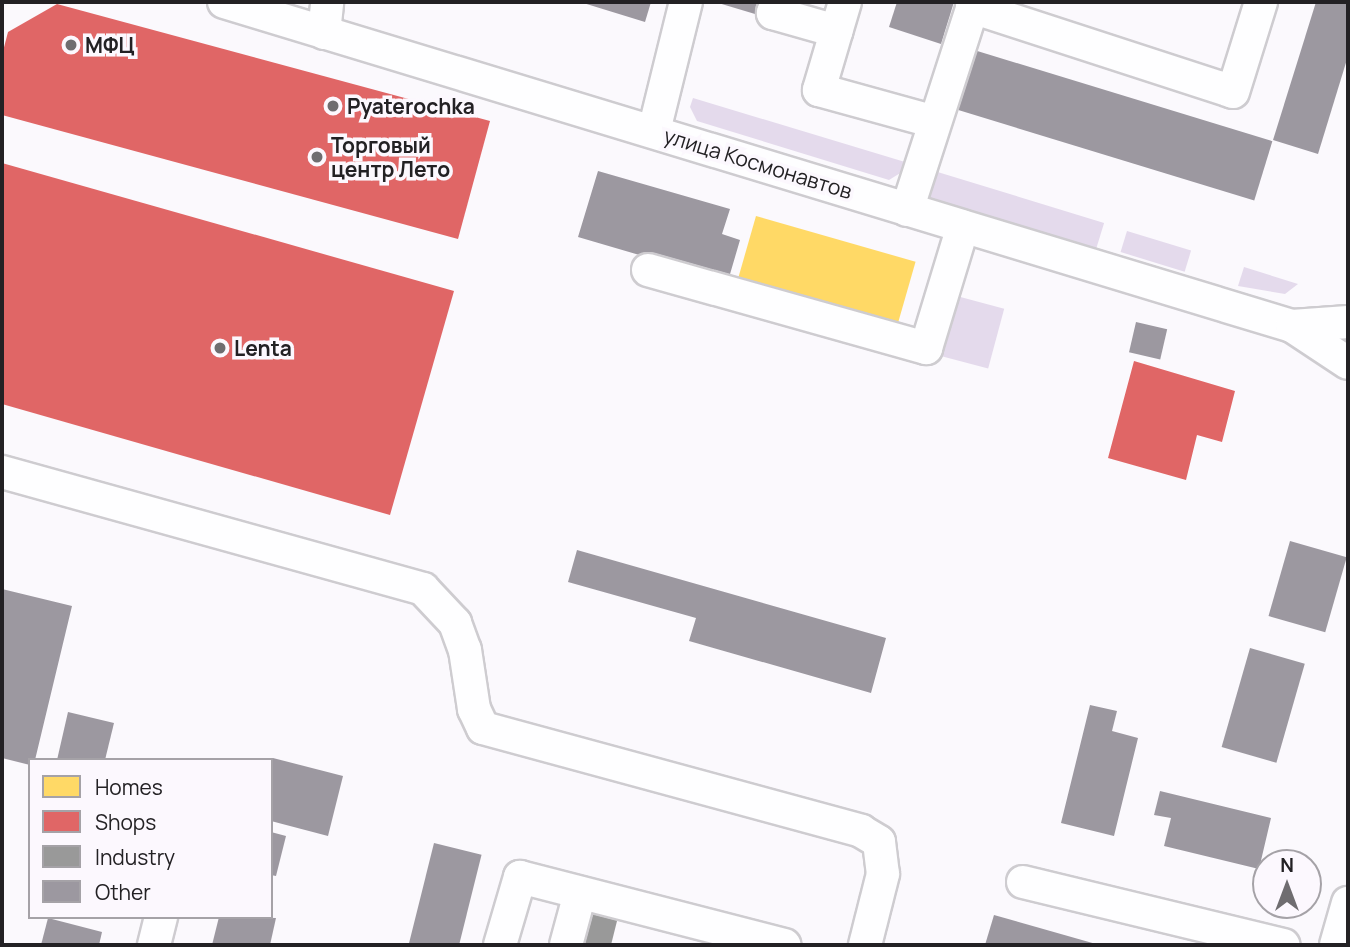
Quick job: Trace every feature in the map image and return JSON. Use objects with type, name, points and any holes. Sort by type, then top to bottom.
[{"type":"street","name":"улица Космонавтов","points":[[224,2],[1292,326],[1348,363]]},
{"type":"street","points":[[324,33],[327,2]]},
{"type":"street","points":[[654,131],[686,2]]},
{"type":"street","points":[[777,2],[773,13],[841,16],[819,90],[935,122]]},
{"type":"street","points":[[907,210],[973,5],[1233,92],[1261,2]]},
{"type":"street","points":[[648,270],[926,348],[963,226]]},
{"type":"street","name":"улица Космонавтов","points":[[1292,326],[1348,321]]},
{"type":"street","points":[[2,472],[423,589],[455,623],[465,650],[474,709],[483,728],[861,831],[879,842],[883,874],[865,945]]},
{"type":"street","points":[[499,945],[520,877],[784,945]]},
{"type":"street","points":[[1023,882],[1283,945]]},
{"type":"street","points":[[566,945],[580,893]]},
{"type":"street","points":[[1336,945],[1348,903]]},
{"type":"street","points":[[154,945],[160,919]]},
{"type":"shaded area","points":[[693,98],[905,162],[902,172],[889,180],[697,121],[690,107]]},
{"type":"shaded area","points":[[931,170],[1104,223],[1096,249],[923,196]]},
{"type":"shaded area","points":[[1127,231],[1191,251],[1185,272],[1121,252]]},
{"type":"shaded area","points":[[1244,267],[1298,284],[1285,294],[1238,286]]},
{"type":"shaded area","points":[[953,295],[1004,309],[988,369],[937,355]]},
{"type":"building: Homes","points":[[756,216],[916,262],[896,330],[736,284]]},
{"type":"building: Shops","name":"Торговый центр Лето","points":[[57,4],[490,121],[458,239],[2,115],[2,55],[8,32]]},
{"type":"building: Shops","name":"Lenta","points":[[2,163],[454,291],[390,515],[2,404]]},
{"type":"building: Shops","points":[[1134,361],[1235,391],[1222,442],[1197,435],[1186,480],[1108,458]]},
{"type":"building: Industry","points":[[595,905],[620,909],[611,945],[584,945]]},
{"type":"building: Other","points":[[580,2],[651,2],[645,22]]},
{"type":"building: Other","points":[[715,2],[758,2],[755,14]]},
{"type":"building: Other","points":[[897,2],[954,2],[941,44],[889,27]]},
{"type":"building: Other","points":[[1316,2],[1348,2],[1348,56],[1318,154],[1273,140]]},
{"type":"building: Other","points":[[974,50],[1272,141],[1254,201],[956,109]]},
{"type":"building: Other","points":[[598,171],[730,209],[722,234],[740,240],[728,281],[578,237]]},
{"type":"building: Other","points":[[1136,322],[1167,329],[1160,359],[1129,352]]},
{"type":"building: Other","points":[[1290,541],[1347,557],[1325,632],[1269,616]]},
{"type":"building: Other","points":[[577,550],[886,638],[871,693],[689,641],[696,618],[568,582]]},
{"type":"building: Other","points":[[2,589],[72,606],[35,758],[28,758],[28,764],[2,758]]},
{"type":"building: Other","points":[[1250,648],[1305,664],[1276,763],[1222,747]]},
{"type":"building: Other","points":[[1090,705],[1117,711],[1112,731],[1138,738],[1114,836],[1061,823]]},
{"type":"building: Other","points":[[68,712],[114,723],[105,758],[57,758]]},
{"type":"building: Other","points":[[273,758],[343,776],[328,836],[273,822]]},
{"type":"building: Other","points":[[1160,791],[1271,818],[1264,849],[1252,849],[1252,867],[1164,846],[1171,818],[1154,815]]},
{"type":"building: Other","points":[[273,833],[286,836],[276,876],[273,875]]},
{"type":"building: Other","points":[[434,843],[482,855],[459,945],[409,945]]},
{"type":"building: Other","points":[[994,915],[1096,944],[1096,945],[985,945]]},
{"type":"building: Other","points":[[276,918],[270,945],[212,945],[218,919]]},
{"type":"building: Other","points":[[48,919],[102,932],[99,945],[41,945]]},
{"type":"place","name":"МФЦ","points":[[71,45]]},
{"type":"place","name":"Pyaterochka","points":[[333,106]]},
{"type":"place","name":"Торговый центр Лето","points":[[317,157]]},
{"type":"place","name":"Lenta","points":[[220,348]]}]
